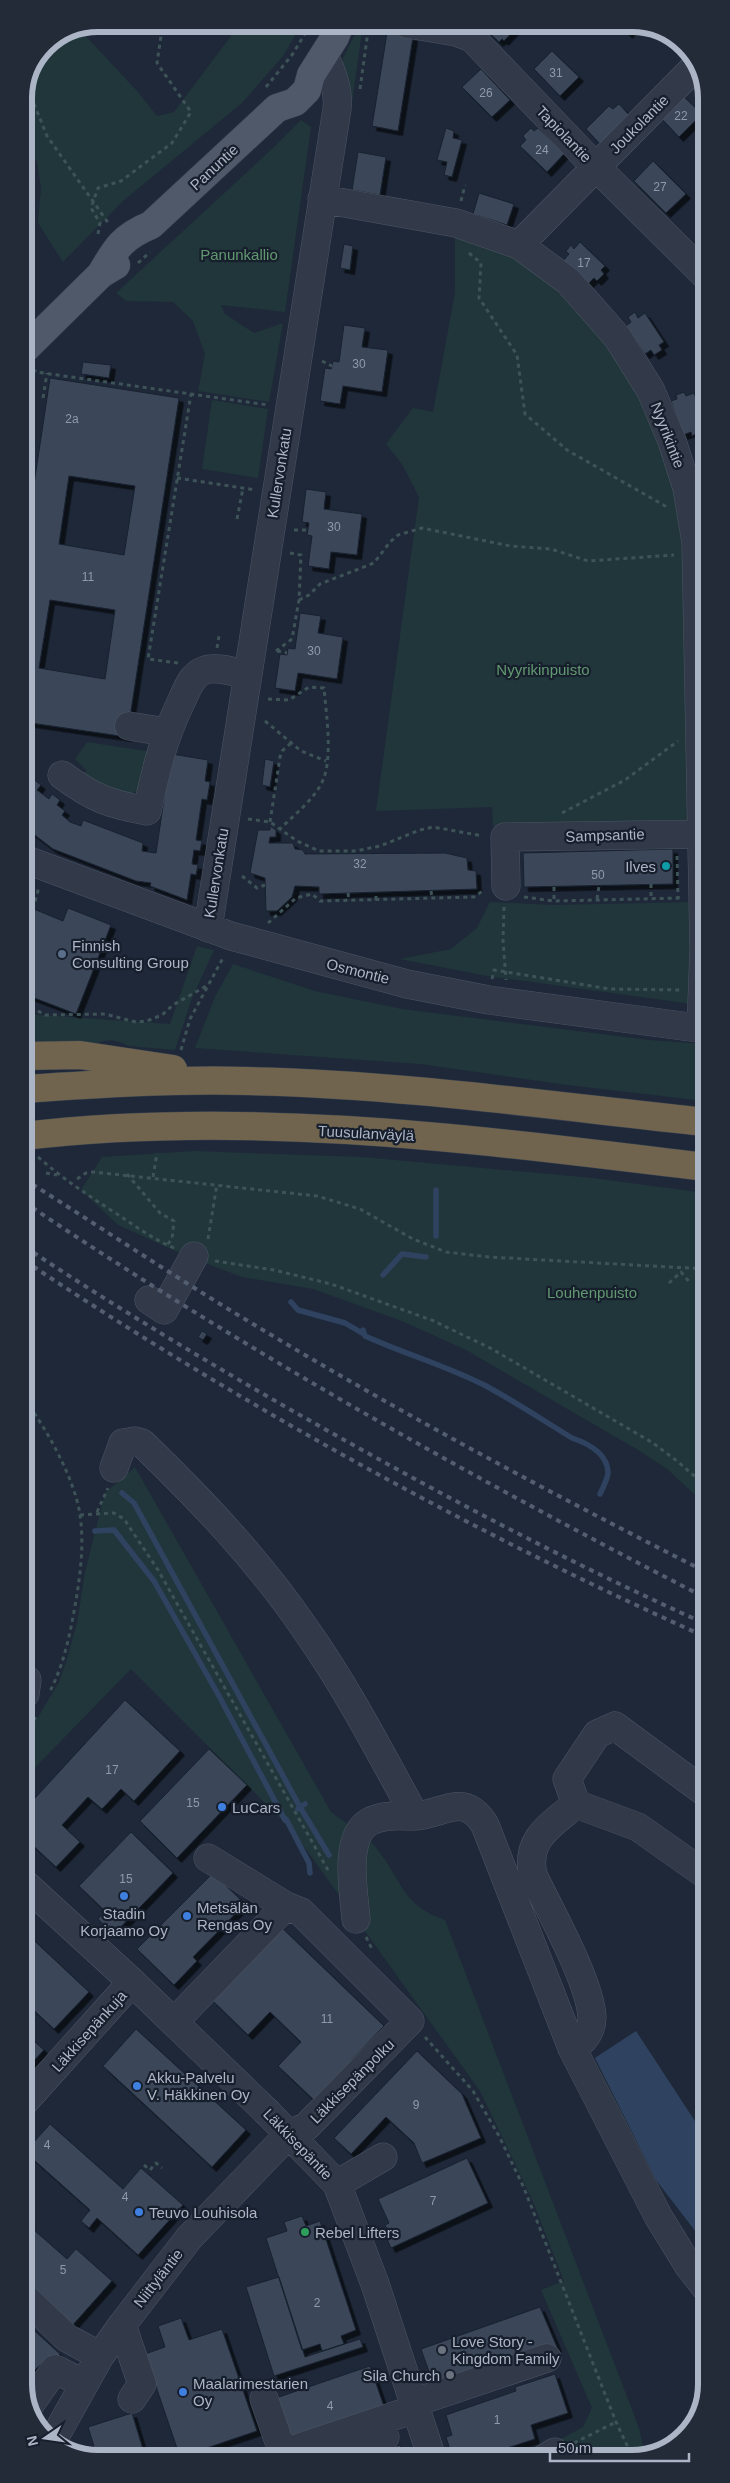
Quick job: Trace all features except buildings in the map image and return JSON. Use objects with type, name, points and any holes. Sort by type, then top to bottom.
[{"type":"highway","points":[[32,1056],[80,1055],[246,1081]]},
{"type":"highway","points":[[32,1089],[107,1084],[246,1081],[390,1089],[698,1121]]},
{"type":"highway","name":"Tuusulanväylä","points":[[32,1141],[116,1129],[229,1127],[385,1132],[698,1166]]},
{"type":"main road","points":[[317,66],[335,32]]},
{"type":"main road","name":"Panuntie","points":[[32,354],[101,274],[123,241],[132,234],[151,225],[277,108],[288,84],[317,66]]},
{"type":"street","name":"Tapiolantie","points":[[458,33],[472,38],[596,167],[698,268]]},
{"type":"street","name":"Kullervonkatu","points":[[208,928],[338,97],[332,72],[317,66]]},
{"type":"street","name":"Joukolantie","points":[[519,245],[691,71]]},
{"type":"street","name":"Nyyrikintie","points":[[322,198],[456,224],[519,245],[568,281],[618,338],[646,383],[672,441],[687,488],[698,544]]},
{"type":"street","points":[[62,775],[88,794],[115,805],[147,811],[166,732],[192,680],[203,670],[213,669],[247,675]]},
{"type":"street","points":[[129,726],[166,732]]},
{"type":"street","name":"Nyyrikintie","points":[[698,768],[691,898],[698,946]]},
{"type":"street","name":"Sampsantie","points":[[505,838],[695,833]]},
{"type":"street","points":[[505,838],[515,890]]},
{"type":"street","name":"Osmontie","points":[[32,861],[208,928],[327,964],[422,987],[489,1000],[698,1028]]},
{"type":"street","points":[[149,1300],[164,1310],[199,1258]]},
{"type":"street","points":[[111,1478],[123,1443],[135,1441],[142,1443],[183,1482],[260,1567],[307,1631],[348,1697],[415,1816]]},
{"type":"street","points":[[576,1804],[567,1779],[597,1734],[615,1726],[698,1787]]},
{"type":"street","points":[[572,2048],[580,2044],[587,2036],[592,2019],[588,1996],[533,1875],[530,1863],[532,1848],[540,1836],[576,1804]]},
{"type":"street","points":[[576,1804],[638,1826],[698,1869]]},
{"type":"street","points":[[356,1919],[352,1860],[357,1836],[367,1823],[385,1816],[428,1815],[456,1806],[467,1807],[478,1814],[485,1825],[572,2048],[658,2216],[698,2278]]},
{"type":"street","points":[[208,1858],[286,1906],[301,1912],[410,2022]]},
{"type":"street","name":"Läkkisepäntie","points":[[32,1890],[174,2022],[289,2134],[336,2184],[375,2284],[429,2450]]},
{"type":"street","points":[[174,2022],[286,1906]]},
{"type":"street","name":"Läkkisepänkuja","points":[[32,2094],[132,1982]]},
{"type":"street","name":"Läkkisepänpolku","points":[[289,2134],[306,2127],[410,2022]]},
{"type":"street","name":"Niittyläntie","points":[[68,2413],[100,2356],[189,2238],[289,2134]]},
{"type":"street","points":[[336,2184],[383,2157]]},
{"type":"street","points":[[32,2305],[68,2338],[100,2356]]},
{"type":"street","points":[[122,2325],[142,2384],[132,2399]]},
{"type":"street","points":[[292,2450],[416,2412],[547,2358]]},
{"type":"street","points":[[35,2399],[55,2369],[84,2384]]},
{"type":"street","points":[[264,2399],[278,2439],[285,2450]]},
{"type":"street","points":[[349,2450],[416,2412]]},
{"type":"path","points":[[98,235],[100,223],[91,208],[98,188],[121,181],[172,143],[191,112],[157,63],[161,36],[159,32]]},
{"type":"path","points":[[279,74],[306,32]]},
{"type":"path","points":[[32,99],[47,136],[93,203],[115,231]]},
{"type":"path","points":[[467,251],[481,263],[479,298],[517,355],[525,414],[567,450],[654,498],[698,544]]},
{"type":"path","points":[[322,362],[332,366]]},
{"type":"path","points":[[32,366],[36,372],[273,406]]},
{"type":"path","points":[[43,398],[47,373]]},
{"type":"path","points":[[179,664],[148,659],[191,394]]},
{"type":"path","points":[[177,478],[259,491]]},
{"type":"path","points":[[237,519],[243,488]]},
{"type":"path","points":[[299,600],[309,595],[320,584],[374,564],[390,542],[398,535],[422,528],[510,546],[551,549],[588,561],[698,544]]},
{"type":"path","points":[[294,530],[308,530]]},
{"type":"path","points":[[287,653],[276,651],[292,638],[299,600],[301,555],[290,553]]},
{"type":"path","points":[[268,699],[289,700],[309,687],[324,688],[328,742],[324,778],[320,787],[280,828]]},
{"type":"path","points":[[265,721],[290,744],[314,758],[326,761]]},
{"type":"path","points":[[558,815],[625,780],[698,725]]},
{"type":"path","points":[[270,822],[280,757],[282,750],[290,744]]},
{"type":"path","points":[[225,816],[270,822],[297,841],[320,851],[337,852],[380,846],[420,830],[433,827],[486,837],[505,838]]},
{"type":"path","points":[[267,924],[296,898],[312,894],[320,901],[474,897],[499,881],[515,890],[554,900],[691,898],[675,866],[695,833]]},
{"type":"path","points":[[242,876],[257,888],[265,885]]},
{"type":"path","points":[[33,909],[41,883]]},
{"type":"path","points":[[651,884],[651,898]]},
{"type":"path","points":[[597,900],[599,886]]},
{"type":"path","points":[[554,887],[554,900]]},
{"type":"path","points":[[506,984],[503,916],[515,890]]},
{"type":"path","points":[[431,891],[432,898]]},
{"type":"path","points":[[376,892],[376,900]]},
{"type":"path","points":[[348,894],[349,901]]},
{"type":"path","points":[[181,1050],[190,1019],[228,949]]},
{"type":"path","points":[[494,970],[610,989],[652,991],[698,988]]},
{"type":"path","points":[[32,1008],[45,1015],[105,1014],[136,1022],[147,1021],[162,1015],[174,1005],[208,986]]},
{"type":"path","points":[[652,991],[659,998]]},
{"type":"path","points":[[32,1142],[58,1175],[167,1245],[199,1258],[274,1270],[331,1284],[463,1334],[653,1442],[698,1478]]},
{"type":"path","points":[[152,1177],[158,1153]]},
{"type":"path","points":[[77,1179],[86,1173],[93,1172],[127,1174],[317,1196],[360,1209],[413,1239],[446,1252],[489,1257],[681,1270],[698,1269]]},
{"type":"path","points":[[46,1173],[58,1175]]},
{"type":"path","points":[[127,1174],[160,1213],[174,1221],[172,1239],[167,1245]]},
{"type":"path","points":[[199,1258],[217,1184]]},
{"type":"path","points":[[669,1283],[681,1270]]},
{"type":"path","points":[[681,1270],[691,1284]]},
{"type":"path","points":[[32,1409],[41,1421],[59,1456],[80,1515],[81,1559],[68,1646],[35,1695]]},
{"type":"path","points":[[97,1512],[111,1478]]},
{"type":"path","points":[[80,1515],[97,1512],[114,1513],[124,1519],[158,1570],[333,1878]]},
{"type":"path","points":[[32,1583],[32,1607]]},
{"type":"path","points":[[356,1919],[374,1952]]},
{"type":"path","points":[[410,2022],[473,2090],[498,2136],[524,2188],[616,2422],[629,2450]]},
{"type":"path","points":[[144,2165],[150,2170],[156,2163],[162,2168]]},
{"type":"path","points":[[560,2450],[616,2422]]},
{"type":"green space","points":[[234,32],[297,32],[283,56],[242,103],[123,201],[63,262],[38,223],[41,188],[37,162],[32,156],[32,99],[34,86],[44,62],[62,44],[84,35],[138,92],[157,116],[174,112]]},
{"type":"green space","points":[[362,32],[352,103],[347,102],[349,81],[343,66],[343,58],[354,36]]},
{"type":"green space","name":"Panunkallio","points":[[301,120],[311,127],[285,312],[221,305],[225,314],[254,333],[283,323],[269,402],[198,391],[205,354],[193,321],[173,302],[126,301],[116,293]]},
{"type":"green space","name":"Nyyrikinpuisto","points":[[455,230],[515,252],[598,324],[644,395],[681,489],[692,820],[493,826],[492,807],[376,811],[419,497],[402,464],[386,444],[413,408],[433,412],[455,293]]},
{"type":"green space","points":[[212,400],[268,409],[258,478],[202,469]]},
{"type":"green space","points":[[87,742],[152,752],[144,786],[118,802],[81,773],[87,771],[75,759]]},
{"type":"green space","points":[[490,902],[553,905],[695,902],[692,1004],[487,976],[400,959],[451,949],[477,928]]},
{"type":"green space","points":[[197,946],[214,950],[192,998],[175,1050],[128,1046],[113,1041],[98,1043],[32,1042],[32,1015],[170,1024]]},
{"type":"green space","points":[[233,964],[315,991],[402,1009],[649,1040],[698,1044],[698,1100],[567,1085],[420,1064],[195,1048],[215,997]]},
{"type":"green space","name":"Louhenpuisto","points":[[194,1151],[362,1157],[593,1178],[698,1192],[698,1498],[667,1469],[638,1450],[466,1350],[402,1321],[313,1289],[242,1277],[189,1257],[118,1225],[81,1190],[102,1157]]},
{"type":"green space","points":[[135,1467],[331,1812],[372,1844],[386,1861],[404,1890],[419,1907],[445,1920],[639,2428],[644,2449],[541,2450],[583,2427],[592,2408],[541,2290],[564,2281],[531,2197],[480,2091],[300,1841],[279,1817],[131,1669],[32,1771],[32,1727],[59,1682],[67,1659],[77,1623],[85,1572],[105,1493]]},
{"type":"water","points":[[636,2031],[698,2126],[698,2235],[656,2180],[595,2058]]},
{"type":"waterway","points":[[436,1190],[436,1236]]},
{"type":"waterway","points":[[383,1275],[402,1254],[426,1257]]},
{"type":"waterway","points":[[291,1302],[298,1310],[345,1323],[362,1333]]},
{"type":"waterway","points":[[363,1330],[365,1336],[486,1386],[595,1450],[604,1459],[608,1472],[600,1494]]},
{"type":"waterway","points":[[122,1493],[134,1503],[300,1807],[298,1809]]},
{"type":"waterway","points":[[95,1531],[114,1530],[154,1581],[219,1696],[285,1820]]},
{"type":"waterway","points":[[305,1804],[300,1807],[329,1855]]},
{"type":"waterway","points":[[286,1819],[309,1863],[310,1873]]},
{"type":"railway","points":[[32,1184],[228,1309],[368,1392],[592,1514],[698,1568]]},
{"type":"railway","points":[[32,1207],[190,1309],[359,1410],[531,1506],[698,1594]]},
{"type":"railway","points":[[32,1252],[104,1298],[264,1395],[390,1466],[569,1559],[698,1620]]},
{"type":"railway","points":[[32,1266],[188,1365],[357,1463],[531,1554],[698,1633]]},
{"type":"place","name":"Ilves","points":[[666,866]]},
{"type":"place","name":"Finnish Consulting Group","points":[[62,954]]},
{"type":"place","name":"LuCars","points":[[222,1807]]},
{"type":"place","name":"Stadin Korjaamo Oy","points":[[124,1896]]},
{"type":"place","name":"Metsälän Rengas Oy","points":[[187,1916]]},
{"type":"place","name":"Akku-Palvelu V. Häkkinen Oy","points":[[137,2086]]},
{"type":"place","name":"Teuvo Louhisola","points":[[139,2212]]},
{"type":"place","name":"Rebel Lifters","points":[[305,2232]]},
{"type":"place","name":"Love Story - Kingdom Family","points":[[442,2350]]},
{"type":"place","name":"Sila Church","points":[[450,2375]]},
{"type":"place","name":"Maalarimestarien Oy","points":[[183,2392]]}]
